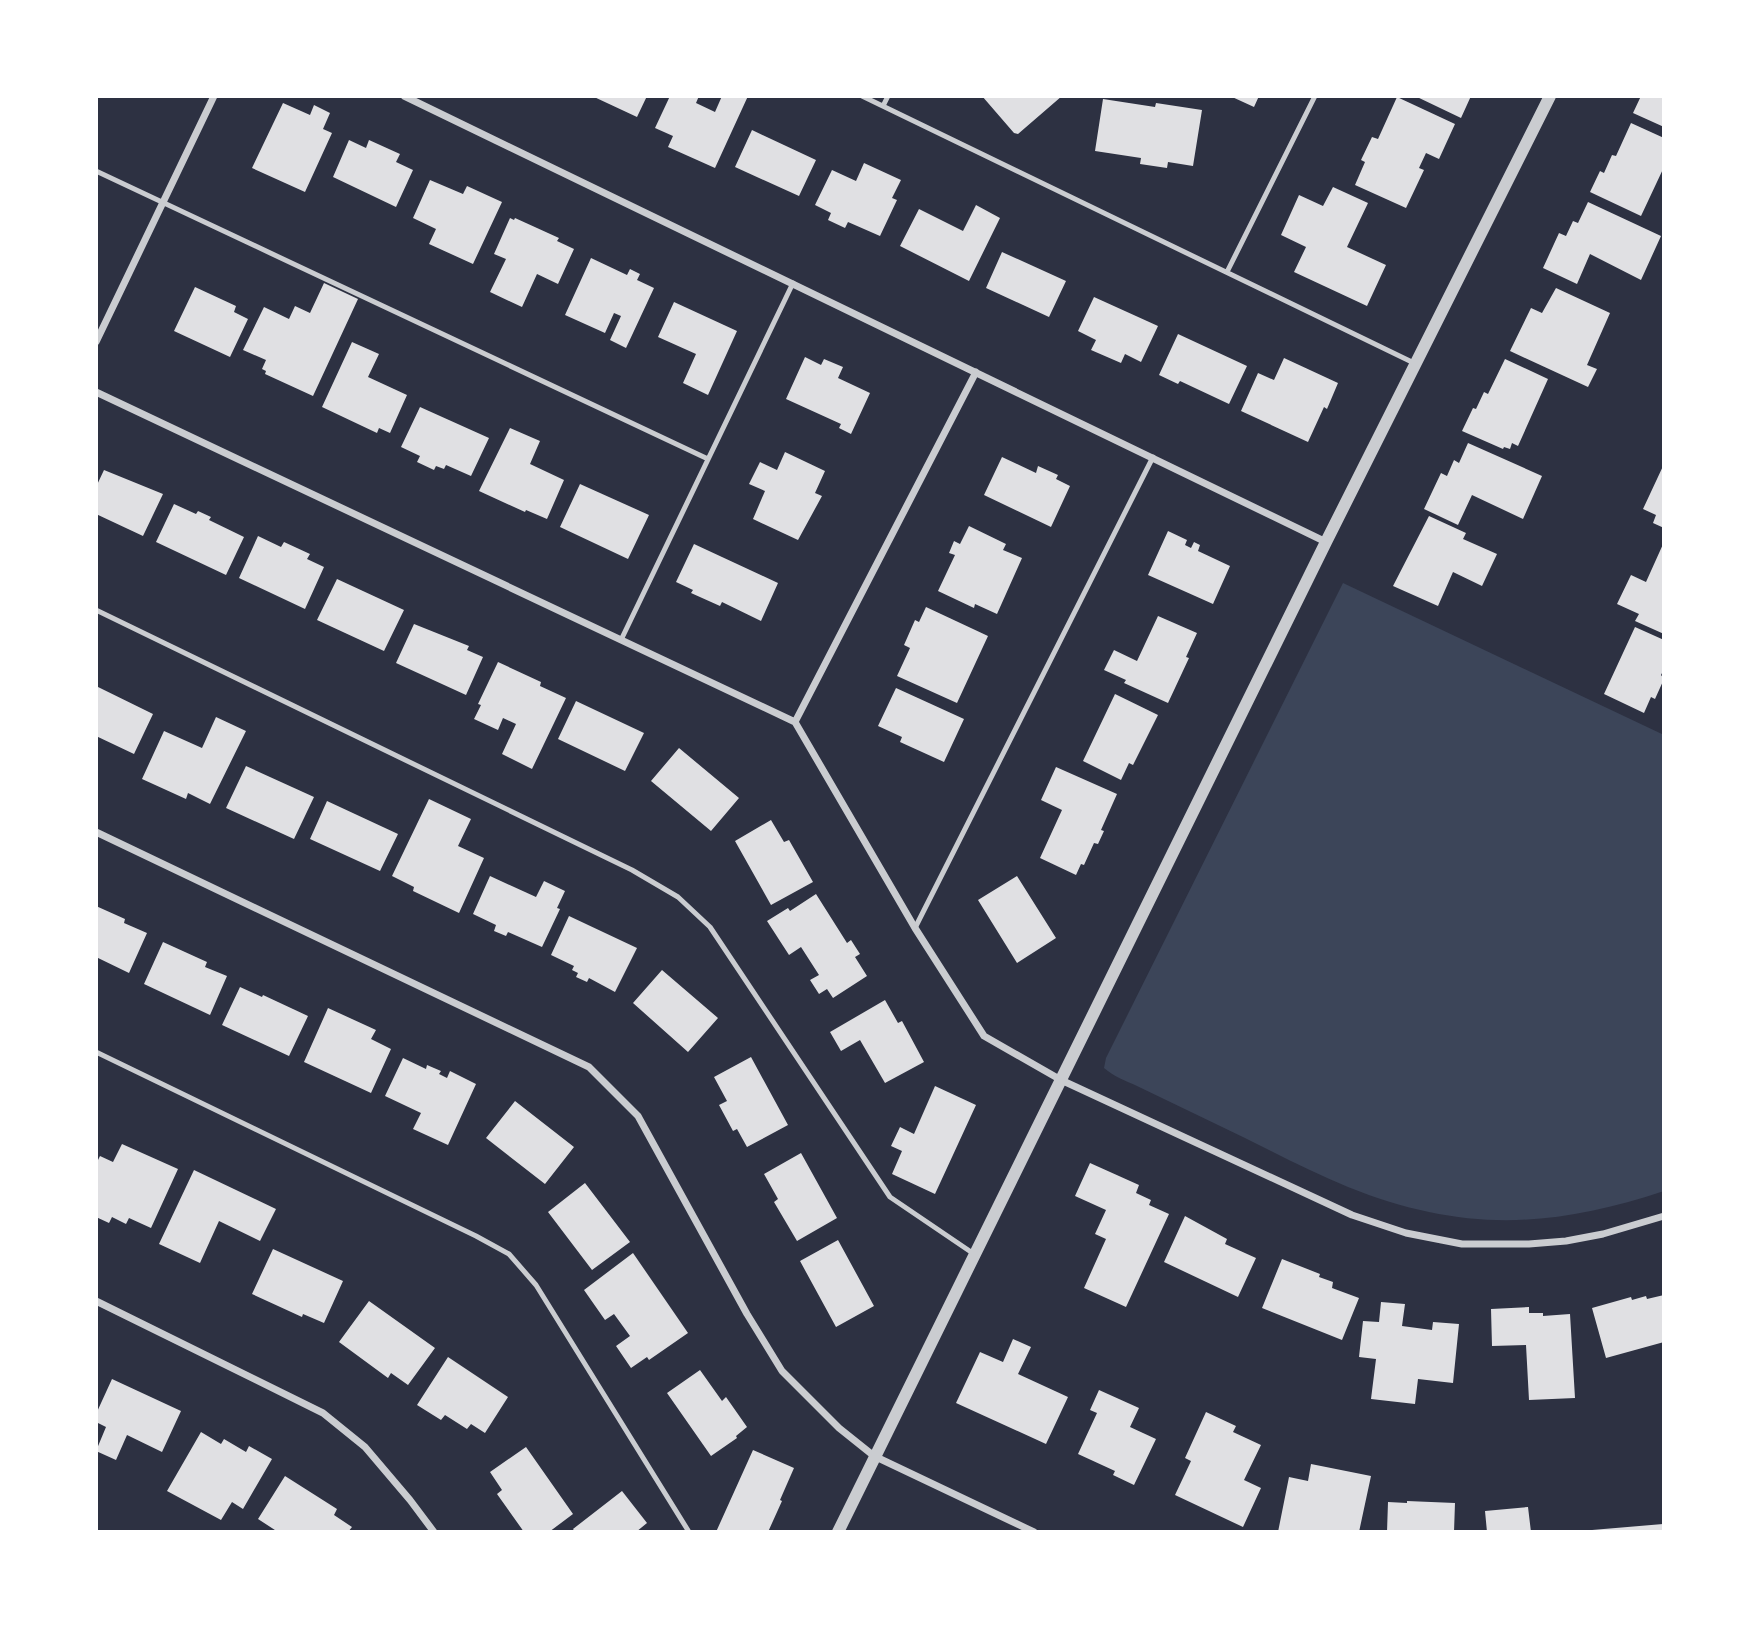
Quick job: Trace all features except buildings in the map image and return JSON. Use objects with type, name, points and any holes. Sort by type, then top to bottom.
[{"type":"street","points":[[96,342],[214,96]]},
{"type":"street","points":[[404,96],[1325,542]]},
{"type":"street","points":[[838,1532],[1325,542],[1550,96]]},
{"type":"street","points":[[796,722],[976,372]]},
{"type":"street","points":[[96,392],[796,722],[915,928],[984,1036],[1061,1080],[1343,1210],[1415,1235],[1462,1244],[1554,1242],[1603,1234],[1664,1216]]},
{"type":"street","points":[[96,832],[589,1067],[638,1116],[747,1314],[782,1371],[839,1428],[874,1456],[1034,1532]]},
{"type":"street","points":[[96,1301],[323,1413],[365,1447],[434,1532]]},
{"type":"lane","points":[[862,96],[1416,363]]},
{"type":"lane","points":[[883,106],[888,96]]},
{"type":"lane","points":[[1227,272],[1315,96]]},
{"type":"lane","points":[[96,171],[708,459]]},
{"type":"lane","points":[[621,640],[793,284]]},
{"type":"lane","points":[[915,928],[1153,457]]},
{"type":"lane","points":[[96,610],[632,870],[678,897],[710,927],[890,1197],[974,1254]]},
{"type":"lane","points":[[96,1052],[509,1254],[536,1285],[689,1532]]},
{"type":"shaded area","points":[[1343,583],[1664,735],[1664,1191],[1582,1213],[1543,1218],[1467,1218],[1429,1212],[1389,1202],[1332,1180],[1104,1068],[1106,1058]]}]
